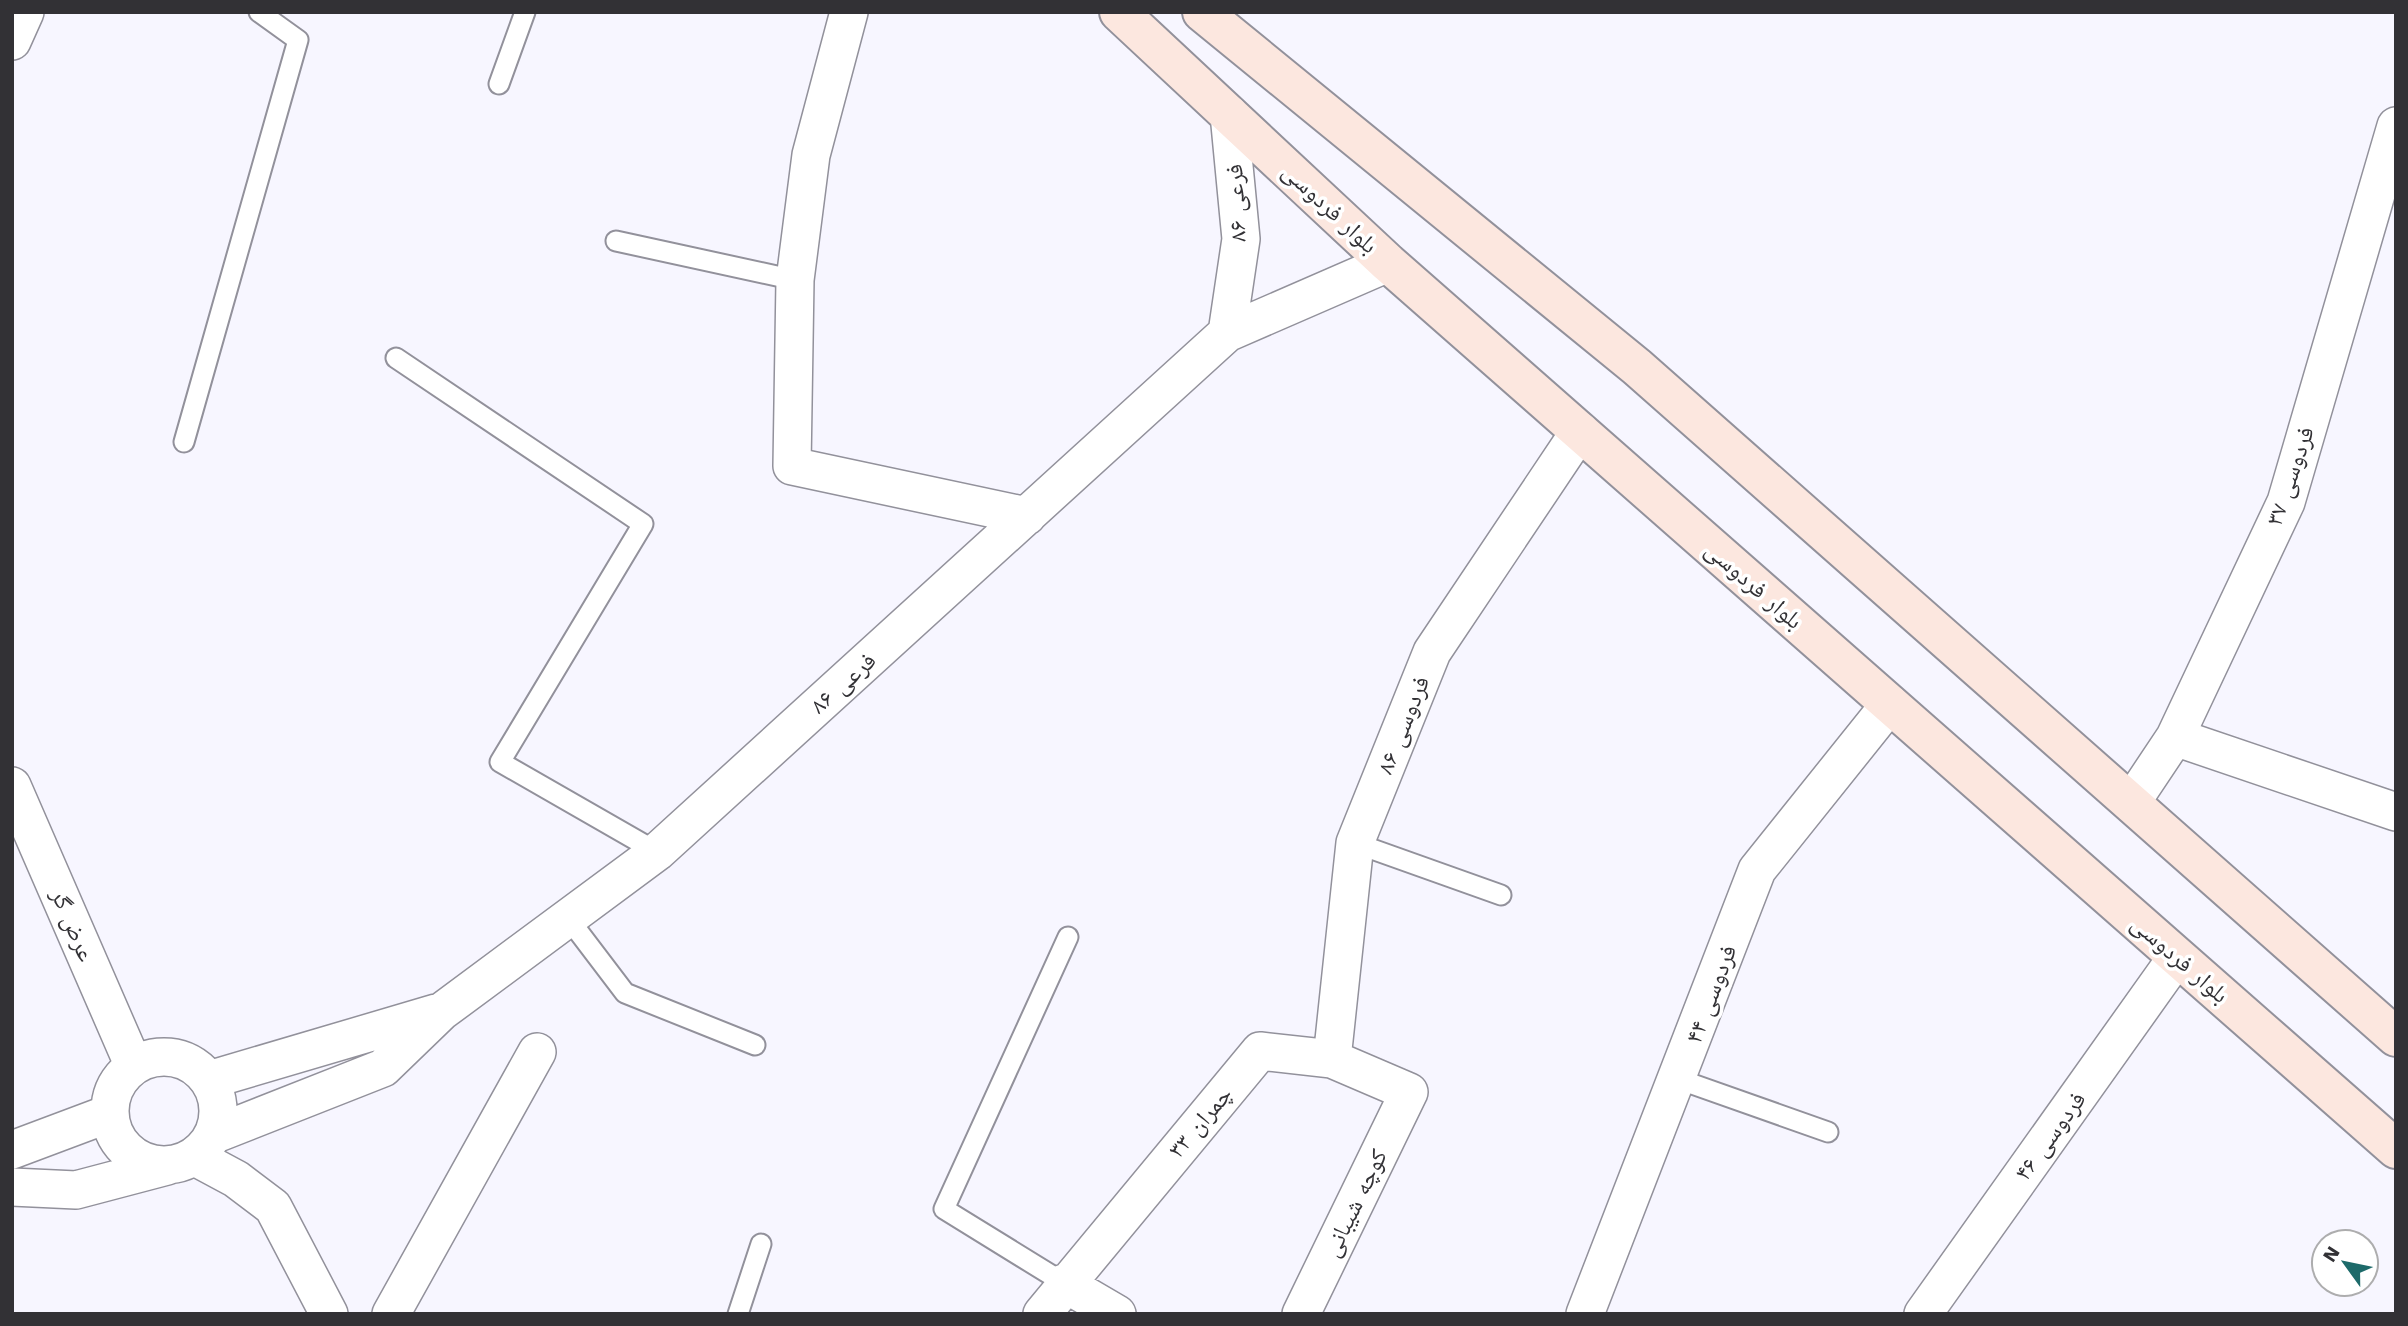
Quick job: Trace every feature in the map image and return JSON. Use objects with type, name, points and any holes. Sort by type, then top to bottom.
[{"type":"main road","name":"بلوار فردوسی","points":[[1119,12],[1388,263],[2396,1149]]},
{"type":"main road","points":[[1202,12],[1637,367],[2396,1037]]},
{"type":"street","points":[[12,41],[24,12]]},
{"type":"street","points":[[849,12],[811,155],[795,280],[792,466],[1027,516]]},
{"type":"street","name":"فرعی ۸۶","points":[[1227,333],[1241,239],[1229,114]]},
{"type":"street","name":"فردوسی ۳۷","points":[[2131,803],[2175,737],[2286,502],[2396,126]]},
{"type":"street","name":"فرعی ۸۶","points":[[441,1012],[657,852],[1227,333],[1388,263]]},
{"type":"street","name":"فردوسی ۸۶","points":[[1332,1059],[1355,843],[1432,652],[1580,431]]},
{"type":"street","name":"فردوسی ۴۴","points":[[1585,1314],[1758,870],[1890,704]]},
{"type":"street","points":[[2175,737],[2396,812]]},
{"type":"street","name":"عرض گر","points":[[12,786],[133,1065]]},
{"type":"street","name":"فردوسی ۴۶","points":[[1923,1314],[2177,957]]},
{"type":"street","points":[[209,1080],[441,1012]]},
{"type":"street","points":[[12,1187],[76,1190],[192,1153],[383,1068],[441,1012]]},
{"type":"street","name":"چمران ۳۳","points":[[1042,1314],[1064,1283],[1260,1051],[1332,1059],[1409,1093]]},
{"type":"street","points":[[391,1314],[537,1052]]},
{"type":"street","points":[[192,1153],[219,1107],[209,1080],[188,1061],[160,1055],[133,1065],[114,1086],[108,1114],[118,1142],[139,1161],[192,1153],[236,1179],[273,1207],[329,1314]]},
{"type":"street","name":"کوچه شیبانی","points":[[1301,1314],[1409,1093]]},
{"type":"street","points":[[12,1150],[108,1114]]},
{"type":"street","points":[[1064,1283],[1117,1314]]},
{"type":"lane","points":[[184,442],[298,40],[259,12]]},
{"type":"lane","points":[[499,84],[525,12]]},
{"type":"lane","points":[[616,241],[795,280]]},
{"type":"lane","points":[[396,358],[643,524],[500,762],[657,852]]},
{"type":"lane","points":[[1355,843],[1501,895]]},
{"type":"lane","points":[[568,918],[625,993],[755,1045]]},
{"type":"lane","points":[[1064,1283],[944,1209],[1068,937]]},
{"type":"lane","points":[[1678,1079],[1828,1132]]},
{"type":"lane","points":[[737,1314],[761,1244]]}]
